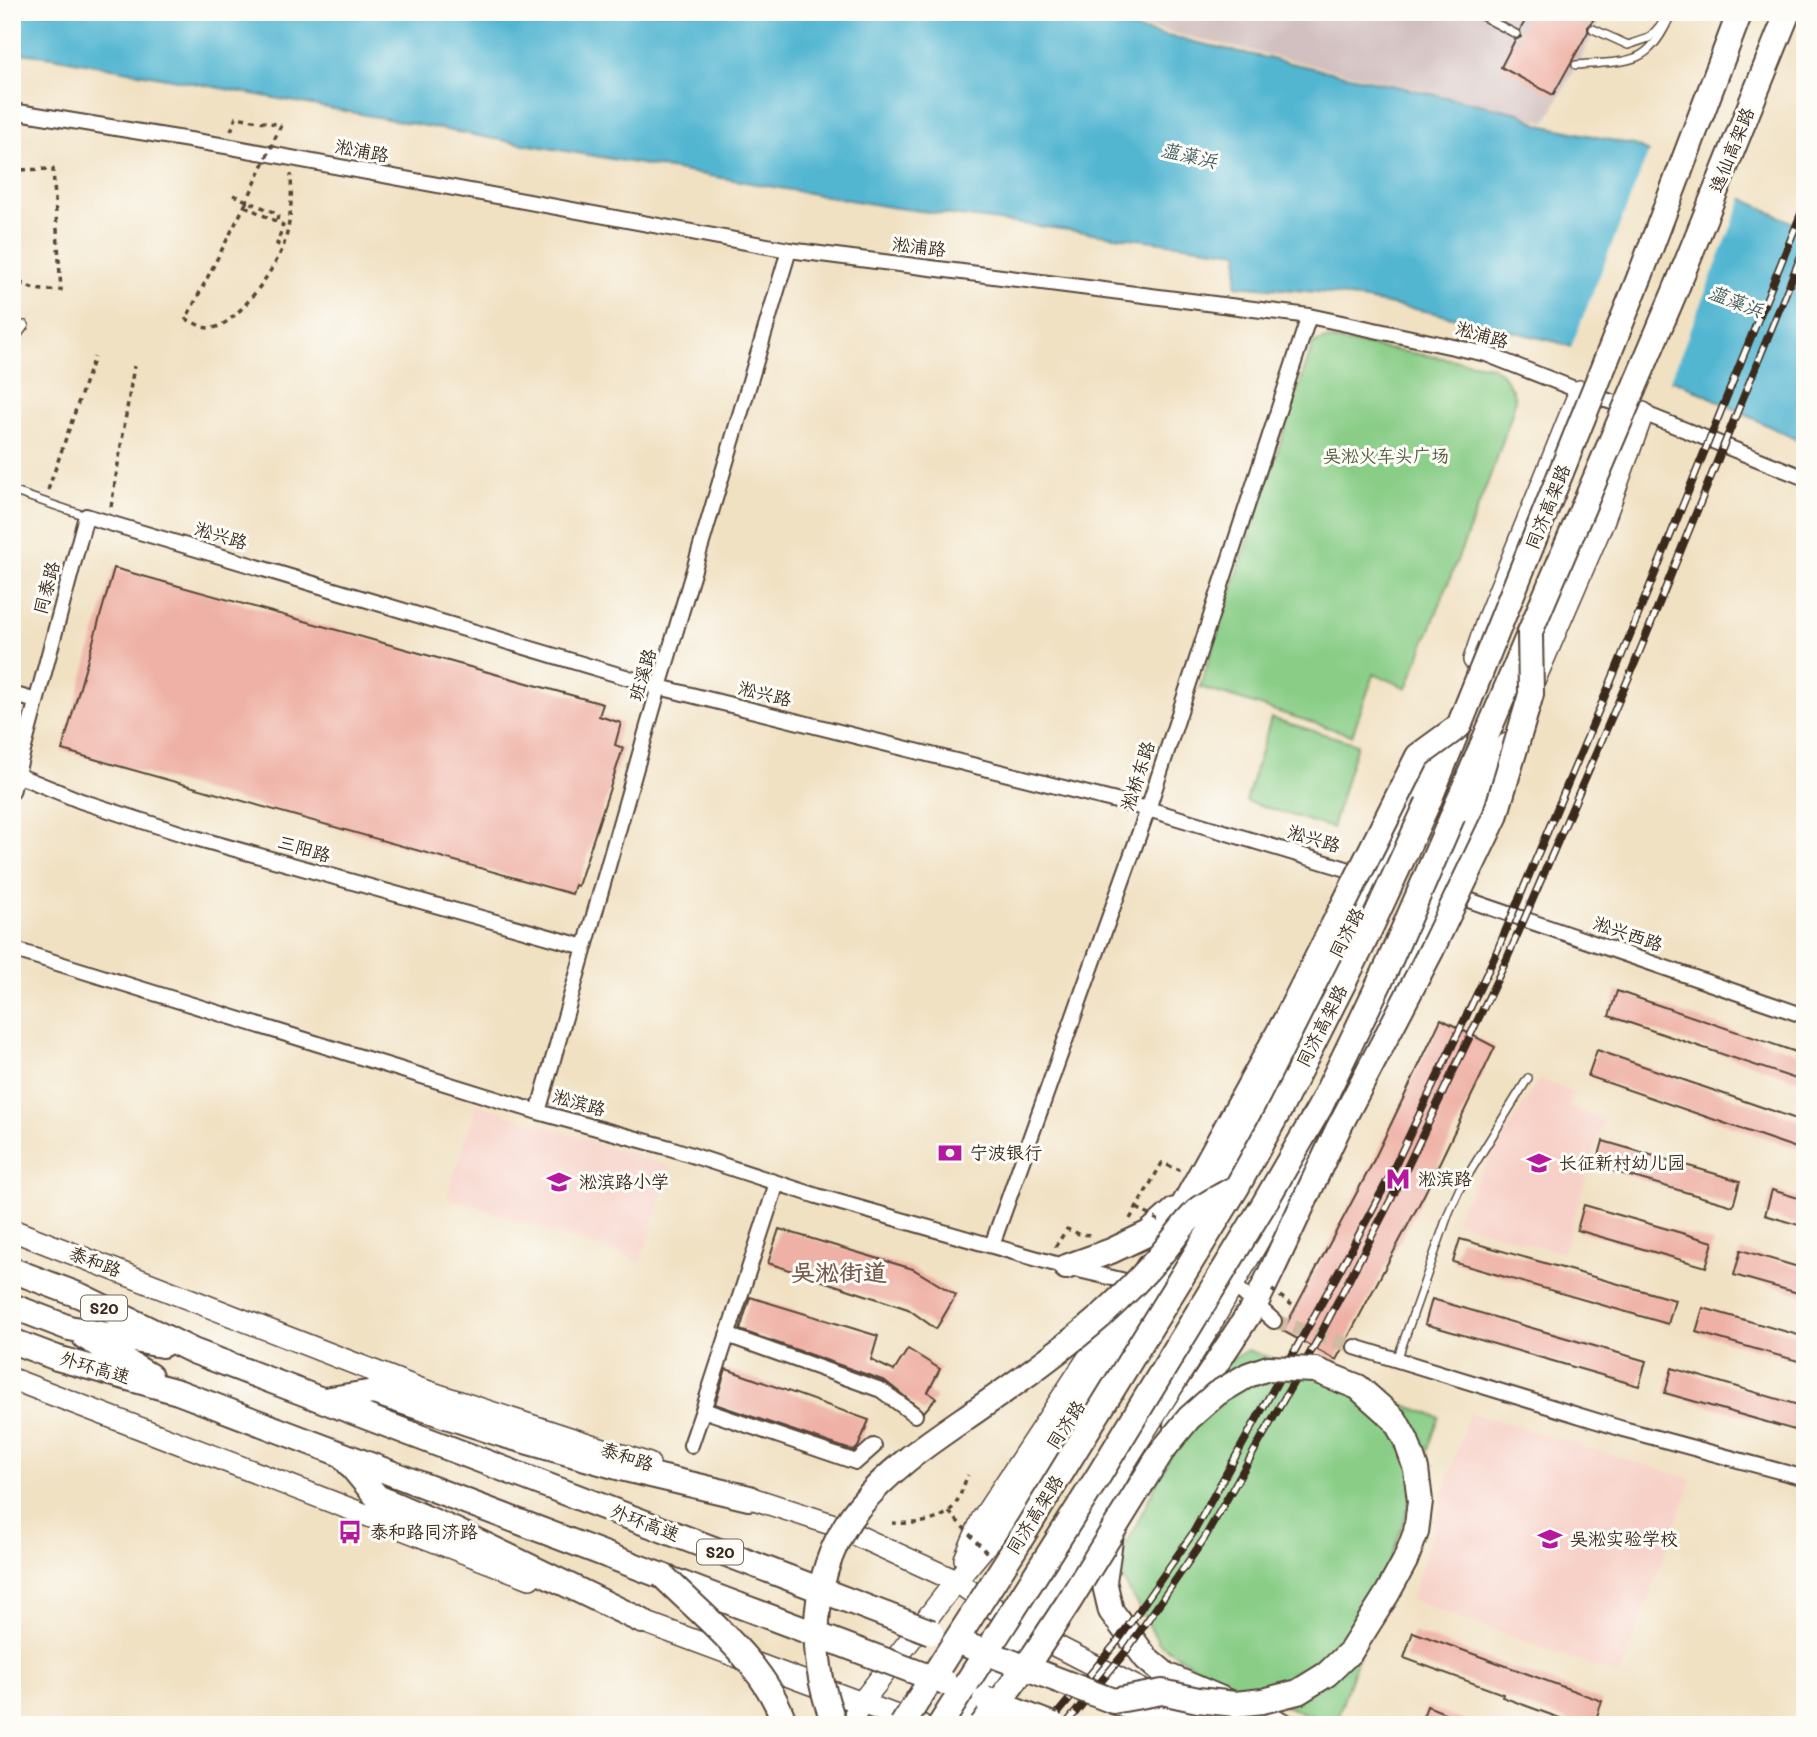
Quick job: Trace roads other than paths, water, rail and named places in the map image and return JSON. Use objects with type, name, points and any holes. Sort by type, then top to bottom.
[{"type":"highway","name":"同济高架路","points":[[902,1725],[1015,1548],[1237,1187],[1282,1107],[1363,944],[1428,803],[1640,276],[1740,12]]},
{"type":"highway","name":"逸仙高架路","points":[[1676,289],[1788,12]]},
{"type":"highway","name":"同济高架路","points":[[940,1725],[1099,1475],[1320,1107],[1388,965],[1676,289]]},
{"type":"highway","points":[[1282,1725],[1166,1675],[1146,1658],[1111,1611],[1104,1581],[1110,1536],[1137,1484],[1256,1303],[1337,1131],[1431,951],[1494,817],[1531,694],[1530,632]]},
{"type":"highway","points":[[1140,1313],[1138,1284],[1188,1184],[1342,908],[1418,756],[1459,726]]},
{"type":"highway","points":[[1056,1264],[1111,1251],[1149,1233],[1188,1184]]},
{"type":"highway","points":[[835,1725],[824,1697],[818,1661],[816,1640],[819,1599],[824,1576],[840,1534],[860,1506],[886,1477],[1005,1391],[1100,1317],[1157,1259],[1198,1210],[1237,1187]]},
{"type":"highway","name":"外环高速","points":[[12,1270],[81,1296],[193,1351],[1176,1725]]},
{"type":"highway","name":"外环高速","points":[[12,1306],[69,1328],[178,1392]]},
{"type":"highway","name":"外环高速","points":[[69,1328],[193,1351]]},
{"type":"highway","name":"外环高速","points":[[12,1341],[57,1358],[178,1392],[1053,1725]]},
{"type":"highway","points":[[982,1725],[1063,1611],[1162,1451],[1189,1418],[1216,1394],[1248,1375],[1268,1368],[1299,1368],[1342,1379],[1377,1401],[1395,1420],[1406,1440],[1416,1469],[1420,1501],[1416,1532],[1405,1560],[1351,1651],[1327,1674],[1298,1692],[1263,1702],[1235,1704],[1162,1692],[1113,1701]]},
{"type":"highway","points":[[323,1401],[374,1392],[452,1419],[608,1465],[749,1497]]},
{"type":"highway","points":[[342,1454],[377,1497],[456,1531],[642,1621]]},
{"type":"highway","points":[[663,1576],[760,1675],[774,1698],[785,1725]]},
{"type":"main road","name":"同济路","points":[[849,1725],[862,1702],[996,1532],[1140,1313],[1242,1137],[1375,877],[1461,696],[1488,618],[1580,391]]},
{"type":"main road","points":[[966,1725],[1234,1285],[1309,1152],[1382,1012],[1497,768],[1603,522],[1643,413]]},
{"type":"main road","name":"泰和路","points":[[12,1230],[419,1389],[834,1525],[956,1581],[1025,1630],[1175,1707],[1222,1725]]},
{"type":"main road","name":"同济路","points":[[956,1581],[982,1519],[1138,1284]]},
{"type":"main road","points":[[1205,1334],[1256,1303]]},
{"type":"main road","points":[[12,1379],[921,1725]]},
{"type":"main road","points":[[994,1725],[1025,1630]]},
{"type":"street","name":"淞浦路","points":[[12,111],[226,146],[789,250],[1308,316],[1486,354],[1805,478]]},
{"type":"street","name":"班溪路","points":[[538,1112],[659,687],[789,250]]},
{"type":"street","name":"淞桥东路","points":[[992,1245],[1148,809],[1308,316]]},
{"type":"street","name":"淞兴路","points":[[86,516],[659,687],[1148,809],[1375,877],[1439,890]]},
{"type":"street","name":"同泰路","points":[[12,792],[86,516]]},
{"type":"street","points":[[12,694],[36,701]]},
{"type":"street","name":"三阳路","points":[[17,775],[81,801],[192,837],[585,947]]},
{"type":"street","name":"淞兴西路","points":[[1439,890],[1805,1016]]},
{"type":"street","name":"淞滨路","points":[[12,949],[538,1112],[1056,1264],[1138,1284]]},
{"type":"street","points":[[691,1445],[777,1183]]},
{"type":"street","points":[[1234,1285],[1274,1321]]},
{"type":"street","points":[[727,1335],[880,1390],[915,1415]]},
{"type":"street","points":[[1355,1347],[1623,1429],[1805,1478]]},
{"type":"street","points":[[703,1410],[856,1462],[874,1446]]},
{"type":"lane","points":[[1474,12],[1516,34]]},
{"type":"lane","points":[[1593,29],[1618,41],[1638,43],[1649,38],[1671,12]]},
{"type":"lane","points":[[1576,65],[1640,57],[1650,51],[1663,33],[1671,12]]},
{"type":"lane","points":[[12,343],[24,325]]},
{"type":"lane","points":[[12,491],[86,516]]},
{"type":"lane","points":[[1397,1360],[1460,1188],[1528,1078]]},
{"type":"water","name":"蕰藻浜","points":[[12,12],[1071,12],[1089,19],[1519,113],[1540,125],[1634,145],[1805,229],[1805,444],[1684,384],[1557,342],[1435,313],[1329,293],[1236,285],[1239,252],[890,207],[490,138],[53,57],[12,52]]},
{"type":"tunnel","points":[[1274,1321],[1355,1347]]},
{"type":"railway","points":[[1048,1725],[1117,1642],[1193,1533],[1390,1176],[1494,958],[1617,667],[1805,204]]},
{"type":"railway","points":[[1065,1725],[1127,1650],[1204,1539],[1317,1341],[1400,1182],[1506,961],[1632,670],[1805,246]]},
{"type":"place","name":"宁波银行","points":[[950,1153]]},
{"type":"place","name":"长征新村幼儿园","points":[[1539,1163]]},
{"type":"place","name":"淞滨路","points":[[1398,1179]]},
{"type":"place","name":"淞滨路小学","points":[[559,1182]]},
{"type":"place","name":"泰和路同济路","points":[[350,1532]]},
{"type":"place","name":"吴淞实验学校","points":[[1550,1539]]},
{"type":"district","name":"吴淞街道","points":[[839,1273]]},
{"type":"park label","name":"吴淞火车头广场","points":[[1386,456]]}]
